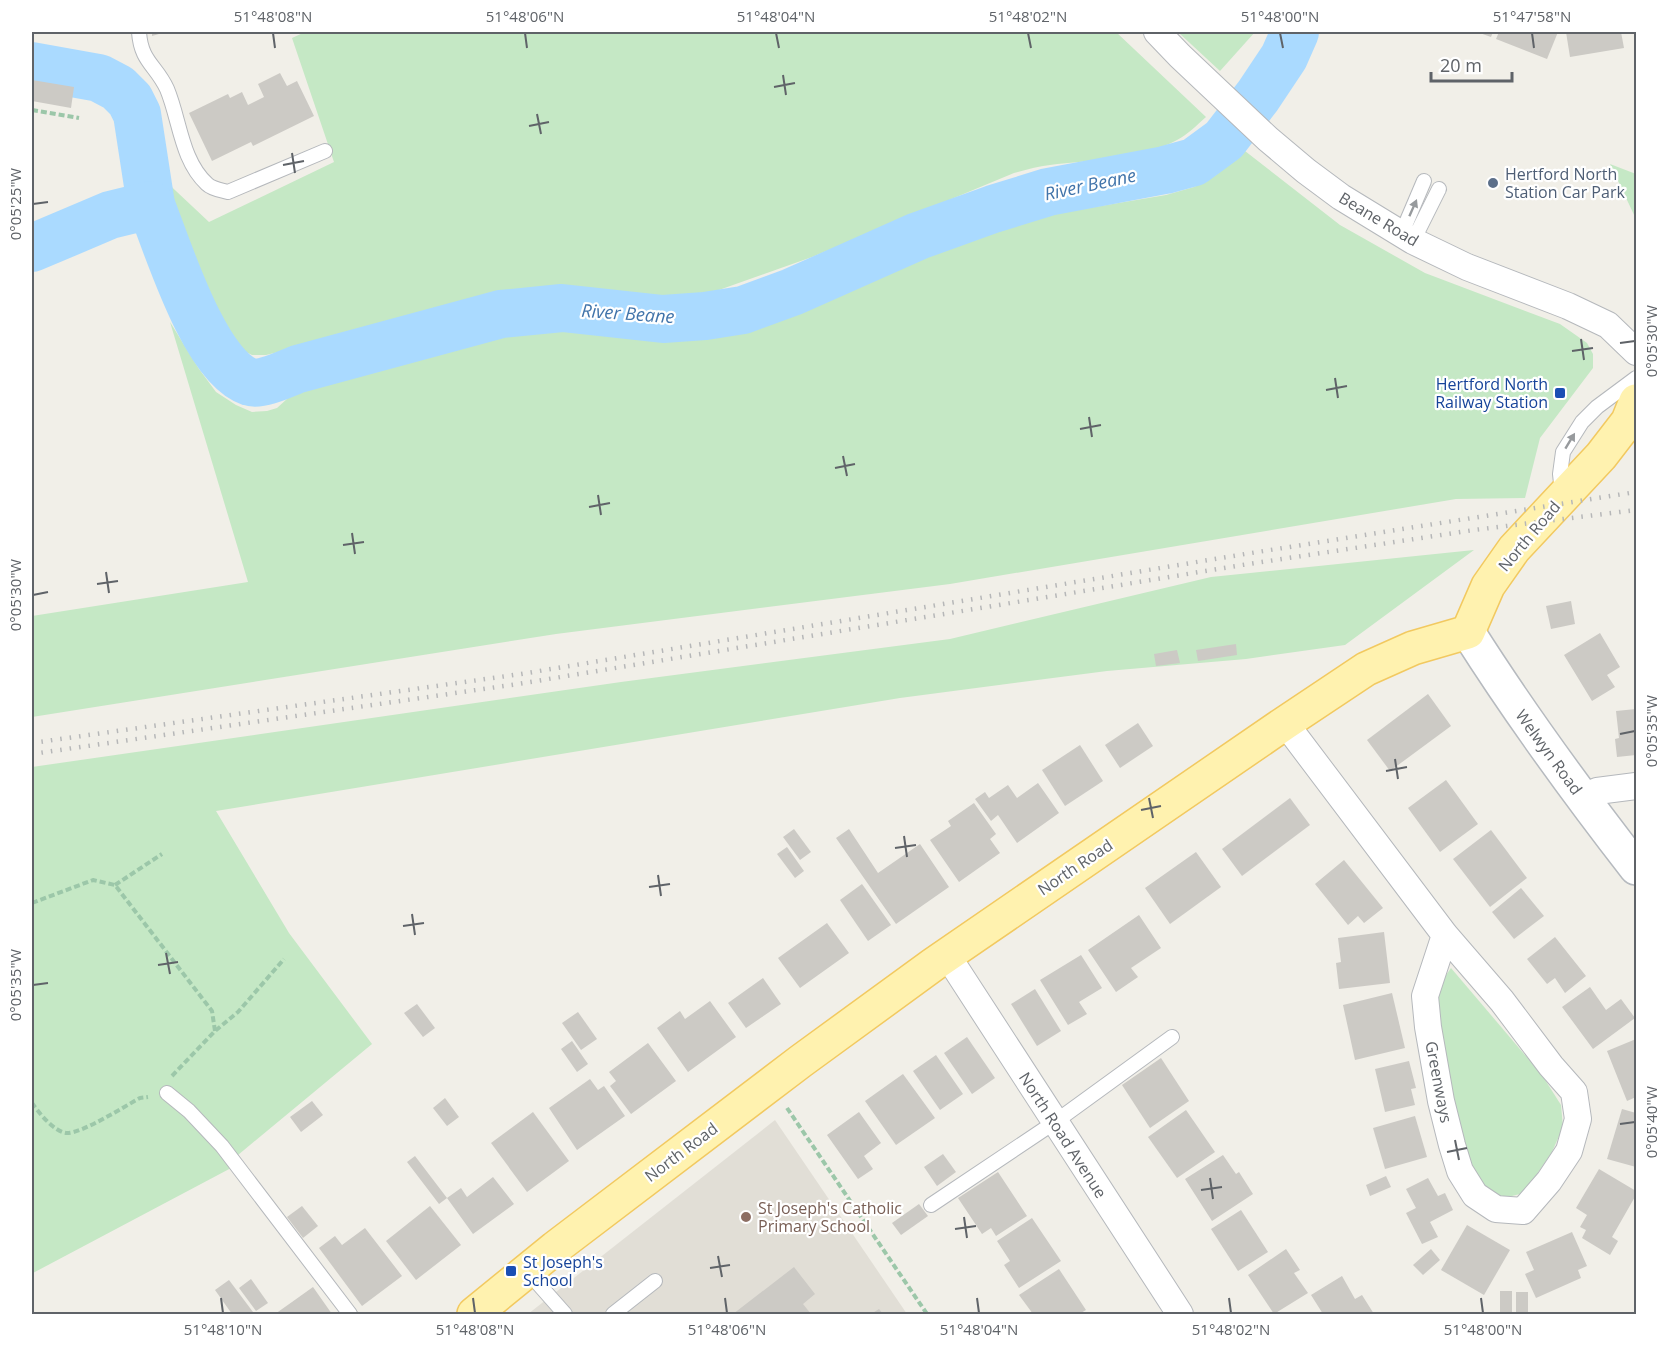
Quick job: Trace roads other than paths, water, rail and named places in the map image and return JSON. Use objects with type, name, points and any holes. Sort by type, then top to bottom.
[{"type":"main road","name":"North Road","points":[[474,1314],[801,1061],[947,955],[1285,723],[1366,669],[1413,648],[1468,632],[1488,586],[1514,549],[1601,456],[1628,420],[1636,401]]},
{"type":"main road","name":"Welwyn Road","points":[[1468,632],[1502,686],[1582,798],[1636,868]]},
{"type":"street","name":"Beane Road","points":[[1157,32],[1268,139],[1341,197],[1407,238],[1467,267],[1558,302],[1608,325],[1636,352]]},
{"type":"street","name":"Greenways","points":[[1285,723],[1445,935],[1502,1001],[1551,1066],[1574,1092],[1578,1119],[1569,1151],[1549,1181],[1523,1211],[1496,1209],[1475,1195],[1460,1171],[1452,1145],[1441,1101],[1425,996],[1445,935]]},
{"type":"street","points":[[1582,798],[1597,791],[1636,786]]},
{"type":"street","name":"North Road Avenue","points":[[947,955],[1180,1314]]},
{"type":"lane","points":[[139,32],[144,56],[166,87],[187,154],[198,174],[208,185],[228,192],[326,151]]},
{"type":"lane","points":[[1407,238],[1424,182]]},
{"type":"lane","points":[[1407,238],[1439,189]]},
{"type":"lane","points":[[1562,497],[1560,474],[1563,452],[1582,422],[1597,407],[1636,378]]},
{"type":"lane","points":[[931,1205],[1055,1122],[1172,1037]]},
{"type":"lane","points":[[167,1093],[189,1111],[222,1146],[350,1314]]},
{"type":"lane","points":[[527,1271],[565,1314]]},
{"type":"lane","points":[[613,1314],[655,1281]]},
{"type":"waterway","name":"River Beane","points":[[32,248],[110,215],[151,205],[178,276],[203,331],[218,354],[234,372],[255,383],[267,381],[298,369],[501,314],[562,308],[663,319],[743,310],[792,292],[918,236],[993,209],[1048,192],[1165,170],[1194,162],[1224,140],[1284,57],[1295,32]]},
{"type":"waterway","points":[[32,66],[99,78],[118,88],[130,100],[137,114],[151,205]]},
{"type":"railway","points":[[32,743],[521,674],[1636,492]]},
{"type":"railway","points":[[32,754],[518,684],[1242,565],[1474,530],[1636,510]]},
{"type":"place","name":"Hertford North Station Car Park","points":[[1493,183]]},
{"type":"place","name":"Hertford North Railway Station","points":[[1560,393]]},
{"type":"place","name":"St Joseph's Catholic Primary School","points":[[746,1217]]},
{"type":"place","name":"St Joseph's School","points":[[511,1271]]}]
